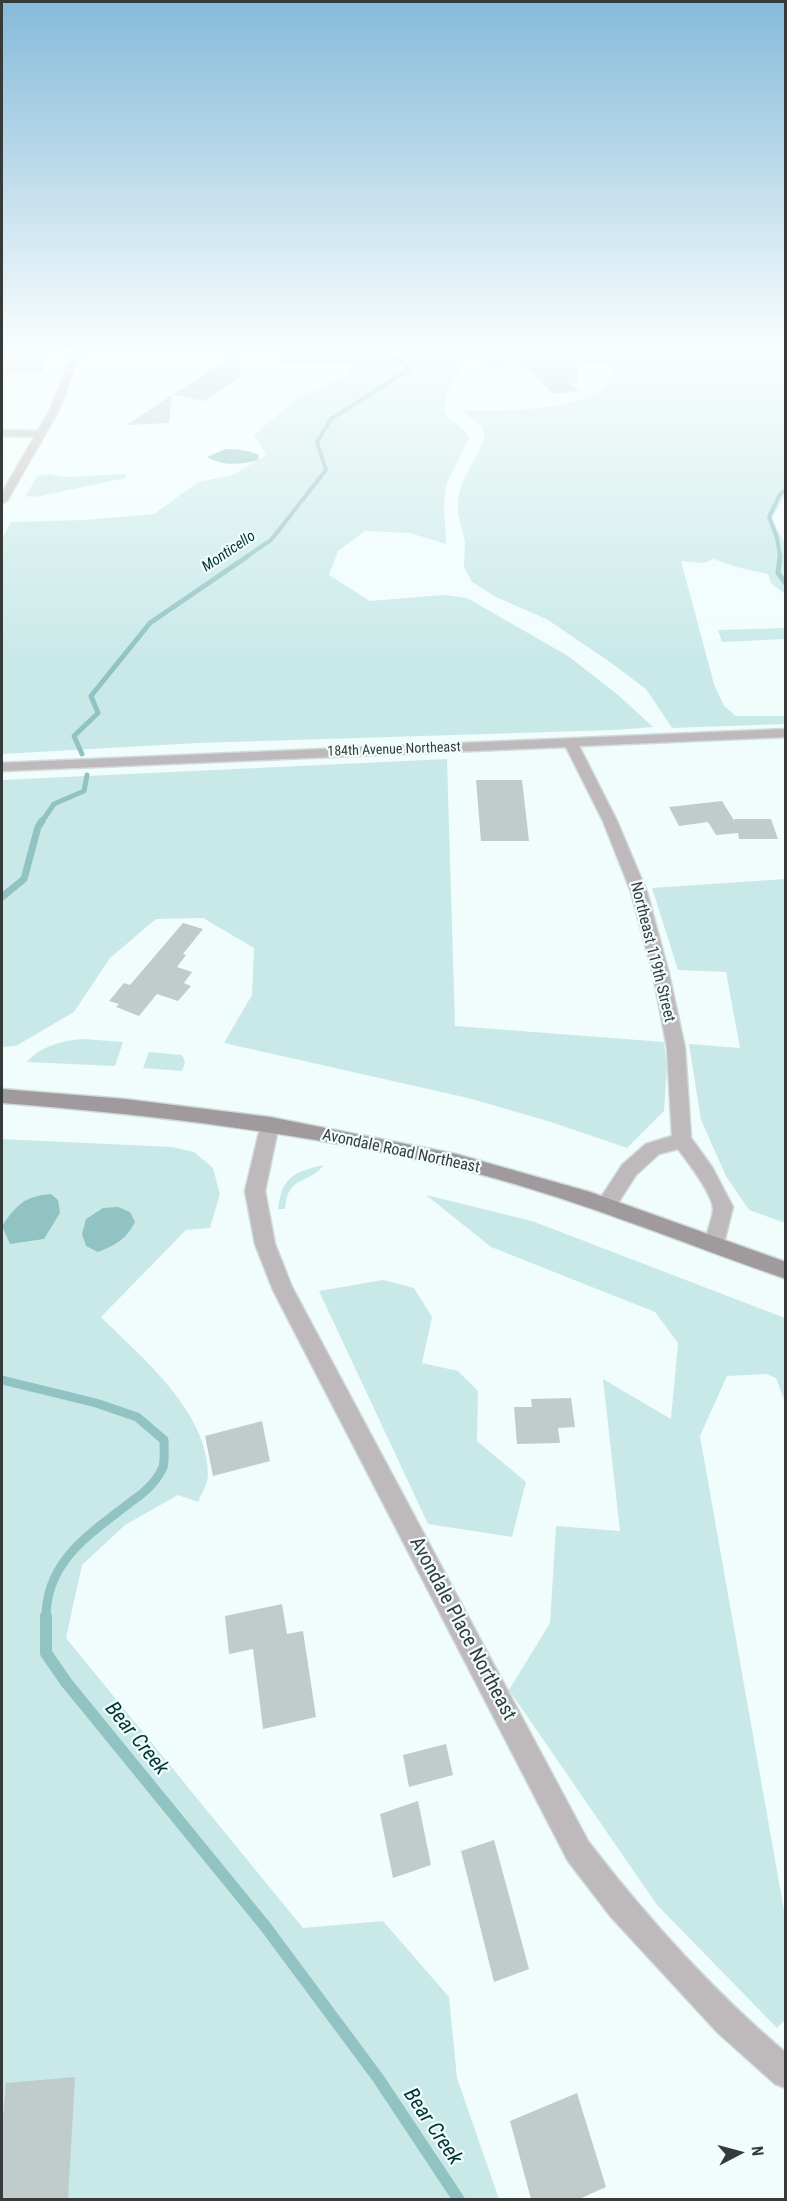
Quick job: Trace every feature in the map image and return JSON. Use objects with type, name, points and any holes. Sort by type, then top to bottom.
[{"type":"main road","name":"Avondale Road Northeast","points":[[2,1096],[125,1106],[270,1125],[456,1161],[606,1205],[786,1271]]},
{"type":"street","points":[[2,501],[28,455]]},
{"type":"street","name":"184th Avenue Northeast","points":[[2,767],[786,733]]},
{"type":"street","name":"Northeast 119th Street","points":[[570,742],[610,821],[639,892],[661,974],[676,1048],[682,1140]]},
{"type":"street","name":"Avondale Place Northeast","points":[[270,1125],[255,1191],[265,1244],[283,1290],[578,1851],[621,1907],[728,2023],[786,2073]]},
{"type":"street","points":[[606,1205],[628,1170],[653,1149],[682,1140],[705,1172],[723,1207],[715,1245]]},
{"type":"shaded area","points":[[212,455],[259,455],[258,460],[232,464],[207,457]]},
{"type":"shaded area","points":[[266,455],[461,455],[447,483],[444,503],[446,544],[410,533],[365,531],[338,551],[329,575],[370,601],[444,595],[467,598],[568,656],[617,694],[653,727],[198,743],[2,754],[2,539],[11,522],[85,520],[154,514],[198,482],[233,475]]},
{"type":"shaded area","points":[[476,455],[785,455],[785,496],[772,518],[785,545],[785,594],[771,583],[768,574],[736,567],[714,559],[704,563],[681,561],[714,684],[724,706],[736,716],[785,716],[785,724],[672,728],[646,689],[607,660],[548,620],[494,596],[472,582],[464,567],[465,542],[458,513],[461,485]]},
{"type":"shaded area","points":[[48,474],[66,477],[125,474],[126,478],[35,497],[26,496],[37,476]]},
{"type":"shaded area","points":[[785,628],[785,639],[722,642],[718,630]]},
{"type":"shaded area","points":[[447,759],[455,1026],[664,1042],[667,1068],[664,1111],[627,1148],[551,1122],[468,1098],[224,1043],[252,995],[254,948],[203,918],[156,919],[110,958],[74,1012],[16,1046],[2,1047],[2,780]]},
{"type":"shaded area","points":[[786,879],[785,1223],[749,1210],[726,1176],[701,1120],[689,1044],[740,1048],[726,972],[678,970],[652,888]]},
{"type":"shaded area","points":[[84,1039],[123,1042],[115,1066],[27,1062],[32,1056],[53,1045]]},
{"type":"shaded area","points":[[149,1052],[182,1055],[185,1062],[182,1071],[143,1068]]},
{"type":"shaded area","points":[[2,1139],[172,1147],[194,1152],[213,1168],[220,1194],[210,1228],[186,1230],[101,1317],[153,1368],[185,1408],[197,1430],[205,1452],[208,1476],[198,1502],[178,1495],[125,1525],[82,1565],[66,1638],[303,1928],[383,1921],[449,1997],[457,2078],[499,2199],[2,2199]]},
{"type":"shaded area","points":[[324,1165],[311,1176],[294,1185],[287,1198],[285,1209],[278,1209],[283,1189],[291,1177]]},
{"type":"shaded area","points":[[51,1194],[58,1200],[60,1213],[44,1239],[10,1244],[2,1226],[12,1212],[28,1199]]},
{"type":"shaded area","points":[[426,1195],[532,1221],[785,1318],[785,1402],[776,1378],[766,1374],[727,1376],[700,1436],[785,1916],[785,2020],[777,2028],[657,1905],[509,1690],[550,1623],[556,1526],[620,1531],[603,1379],[671,1419],[678,1343],[655,1312],[491,1247]]},
{"type":"shaded area","points":[[118,1207],[130,1212],[135,1222],[124,1238],[98,1252],[86,1246],[82,1234],[86,1219],[103,1208]]},
{"type":"shaded area","points":[[383,1280],[414,1288],[432,1317],[422,1363],[458,1371],[478,1391],[477,1441],[526,1482],[512,1537],[428,1524],[319,1291]]},
{"type":"building","points":[[476,780],[522,780],[529,841],[481,841]]},
{"type":"building","points":[[722,801],[735,822],[734,819],[771,819],[778,839],[739,839],[738,833],[716,835],[708,822],[679,826],[669,807]]},
{"type":"building","points":[[183,923],[203,929],[183,954],[186,955],[177,967],[192,972],[184,983],[191,986],[178,1001],[157,994],[139,1016],[116,1007],[119,1004],[109,1001],[124,983],[130,985]]},
{"type":"building","points":[[571,1398],[575,1427],[558,1428],[560,1443],[517,1444],[514,1407],[532,1407],[531,1399]]},
{"type":"building","points":[[262,1421],[270,1461],[213,1476],[205,1436]]},
{"type":"building","points":[[282,1604],[287,1634],[303,1631],[316,1717],[263,1729],[253,1649],[229,1654],[225,1616]]},
{"type":"building","points":[[446,1744],[453,1775],[409,1787],[403,1755]]},
{"type":"building","points":[[418,1801],[431,1865],[393,1878],[380,1814]]},
{"type":"building","points":[[494,1840],[529,1969],[494,1982],[461,1851]]},
{"type":"building","points":[[75,2077],[68,2199],[2,2199],[2,2130],[6,2083]]},
{"type":"building","points":[[577,2093],[606,2187],[579,2199],[531,2199],[510,2121]]},
{"type":"waterway","name":"Monticello","points":[[246,557],[271,540],[326,470],[321,455]]},
{"type":"waterway","points":[[780,557],[777,538],[769,517],[780,494],[786,490]]},
{"type":"waterway","name":"Monticello","points":[[82,754],[74,736],[98,713],[91,696],[150,623],[248,556]]},
{"type":"waterway","points":[[780,557],[778,573],[786,584]]},
{"type":"waterway","name":"Monticello","points":[[41,823],[54,804],[84,791],[87,775]]},
{"type":"waterway","name":"Monticello","points":[[2,897],[24,879],[38,827],[42,821]]},
{"type":"waterway","name":"Bear Creek","points":[[2,1380],[96,1403],[137,1417],[164,1440],[163,1467],[154,1482],[87,1537],[63,1563],[48,1597],[46,1618]]},
{"type":"waterway","name":"Bear Creek","points":[[46,1618],[46,1653],[66,1682],[265,1926],[378,2078],[459,2200]]}]
